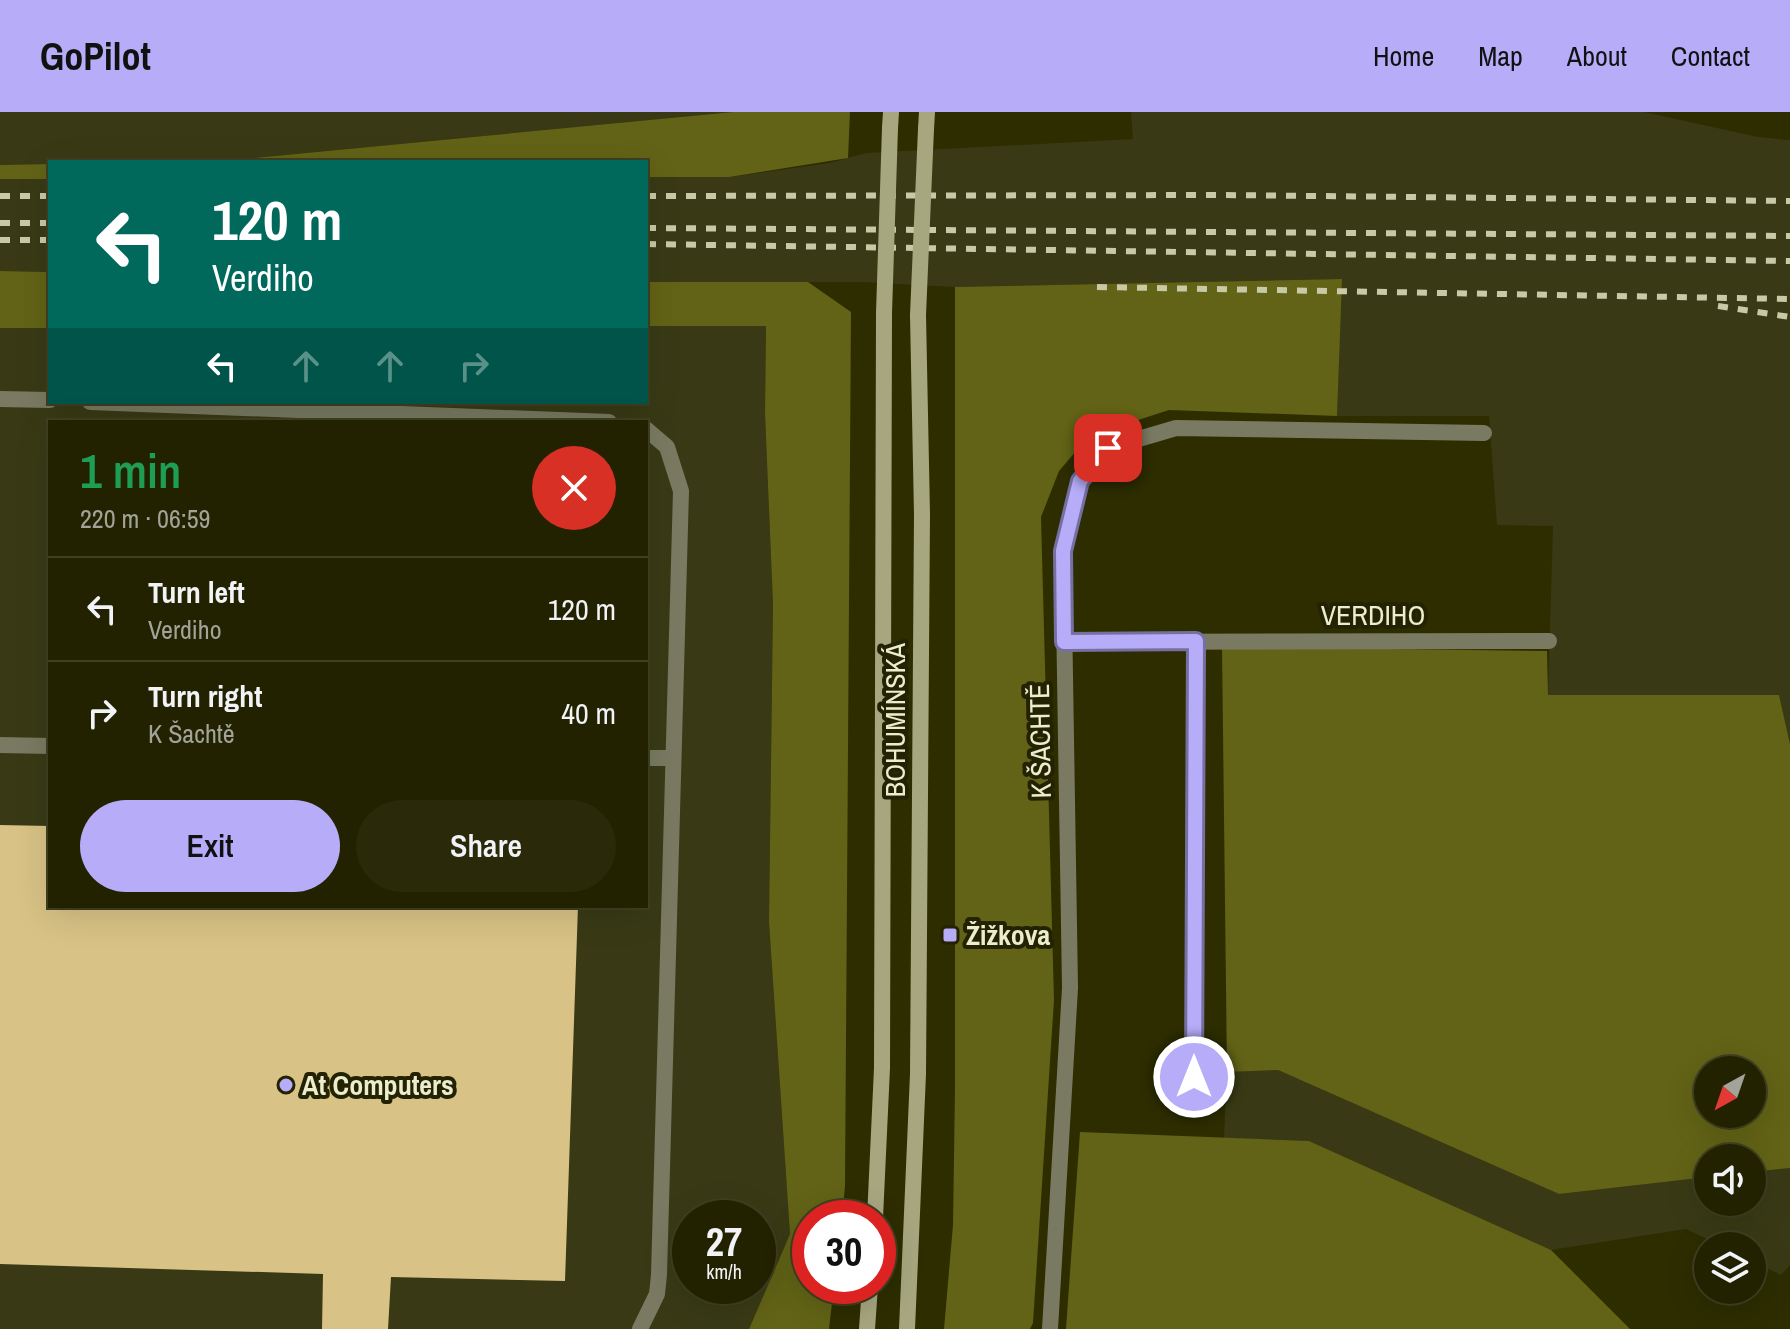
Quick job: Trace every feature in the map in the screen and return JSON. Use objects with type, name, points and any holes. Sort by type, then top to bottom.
[{"type":"main road","name":"BOHUMÍNSKÁ","points":[[908,1326],[919,1046],[922,514],[918,315],[927,112]]},
{"type":"main road","name":"BOHUMÍNSKÁ","points":[[876,1200],[882,1068],[884,313],[891,120]]},
{"type":"main road","points":[[868,1324],[869,1304]]},
{"type":"street","points":[[0,399],[48,400]]},
{"type":"street","points":[[142,404],[557,420]]},
{"type":"street","name":"K ŠACHTĚ","points":[[1050,1329],[1070,988],[1063,551],[1080,481],[1108,448],[1176,428],[1484,433]]},
{"type":"street","points":[[640,1329],[657,1294],[659,1275],[671,758],[681,491],[667,447],[648,431]]},
{"type":"street","points":[[1194,1108],[1196,641]]},
{"type":"street","name":"VERDIHO","points":[[1064,642],[1549,641]]},
{"type":"street","points":[[0,745],[48,746]]},
{"type":"street","points":[[648,758],[671,758]]},
{"type":"shaded area","points":[[0,112],[733,112],[233,160],[48,160],[48,164],[0,165]]},
{"type":"shaded area","points":[[733,112],[850,112],[848,158],[729,177],[648,177],[648,160],[233,160]]},
{"type":"shaded area","points":[[1131,112],[1644,112],[1758,137],[1790,140],[1790,744],[1779,695],[1548,695],[1553,526],[1497,525],[1489,416],[1337,416],[1341,279],[955,287],[863,282],[648,282],[648,177],[729,177],[830,163],[866,153],[1133,139]]},
{"type":"shaded area","points":[[48,164],[48,179],[0,179],[0,165]]},
{"type":"shaded area","points":[[0,179],[48,179],[48,272],[0,271]]},
{"type":"shaded area","points":[[0,271],[48,272],[48,328],[0,328]]},
{"type":"shaded area","points":[[1342,279],[1337,416],[1169,410],[1089,436],[1059,471],[1041,517],[1054,1000],[1033,1323],[1030,1329],[944,1329],[953,1225],[955,1088],[955,287]]},
{"type":"shaded area","points":[[648,282],[808,282],[851,312],[845,1186],[844,1200],[792,1200],[792,1304],[832,1304],[829,1329],[749,1329],[760,1304],[776,1304],[776,1266],[790,1234],[769,922],[773,604],[765,414],[766,326],[648,326]]},
{"type":"shaded area","points":[[648,326],[766,326],[765,414],[773,604],[769,922],[790,1234],[776,1266],[776,1200],[672,1200],[672,1304],[760,1304],[749,1329],[0,1329],[0,328],[48,328],[48,404],[648,404]]},
{"type":"shaded area","points":[[1222,647],[1547,651],[1548,695],[1779,695],[1790,744],[1790,1168],[1766,1171],[1766,1144],[1694,1144],[1694,1179],[1559,1194],[1278,1070],[1227,1072]]},
{"type":"shaded area","points":[[1278,1070],[1559,1194],[1694,1179],[1694,1216],[1766,1216],[1766,1171],[1790,1168],[1790,1265],[1781,1275],[1766,1268],[1766,1232],[1694,1233],[1686,1229],[1551,1250],[1309,1141],[1224,1138],[1227,1072]]},
{"type":"shaded area","points":[[1080,1132],[1309,1141],[1551,1250],[1630,1329],[1066,1329]]},
{"type":"building","name":"At Computers","points":[[0,825],[48,826],[48,908],[578,908],[565,1281],[391,1277],[388,1329],[322,1329],[323,1274],[0,1264]]},
{"type":"railway","points":[[648,196],[1223,195],[1790,201]]},
{"type":"railway","points":[[0,196],[48,196]]},
{"type":"railway","points":[[0,223],[48,223]]},
{"type":"railway","points":[[648,228],[1790,236]]},
{"type":"railway","points":[[0,240],[48,240]]},
{"type":"railway","points":[[648,244],[1790,261]]},
{"type":"railway","points":[[1097,287],[1790,299]]},
{"type":"railway","points":[[1718,306],[1790,317]]},
{"type":"place","name":"Žižkova","points":[[950,935]]},
{"type":"place","name":"At Computers","points":[[286,1085]]},
{"type":"route","points":[[1108,448],[1080,481],[1063,551],[1064,642],[1196,641],[1194,1077]]}]
